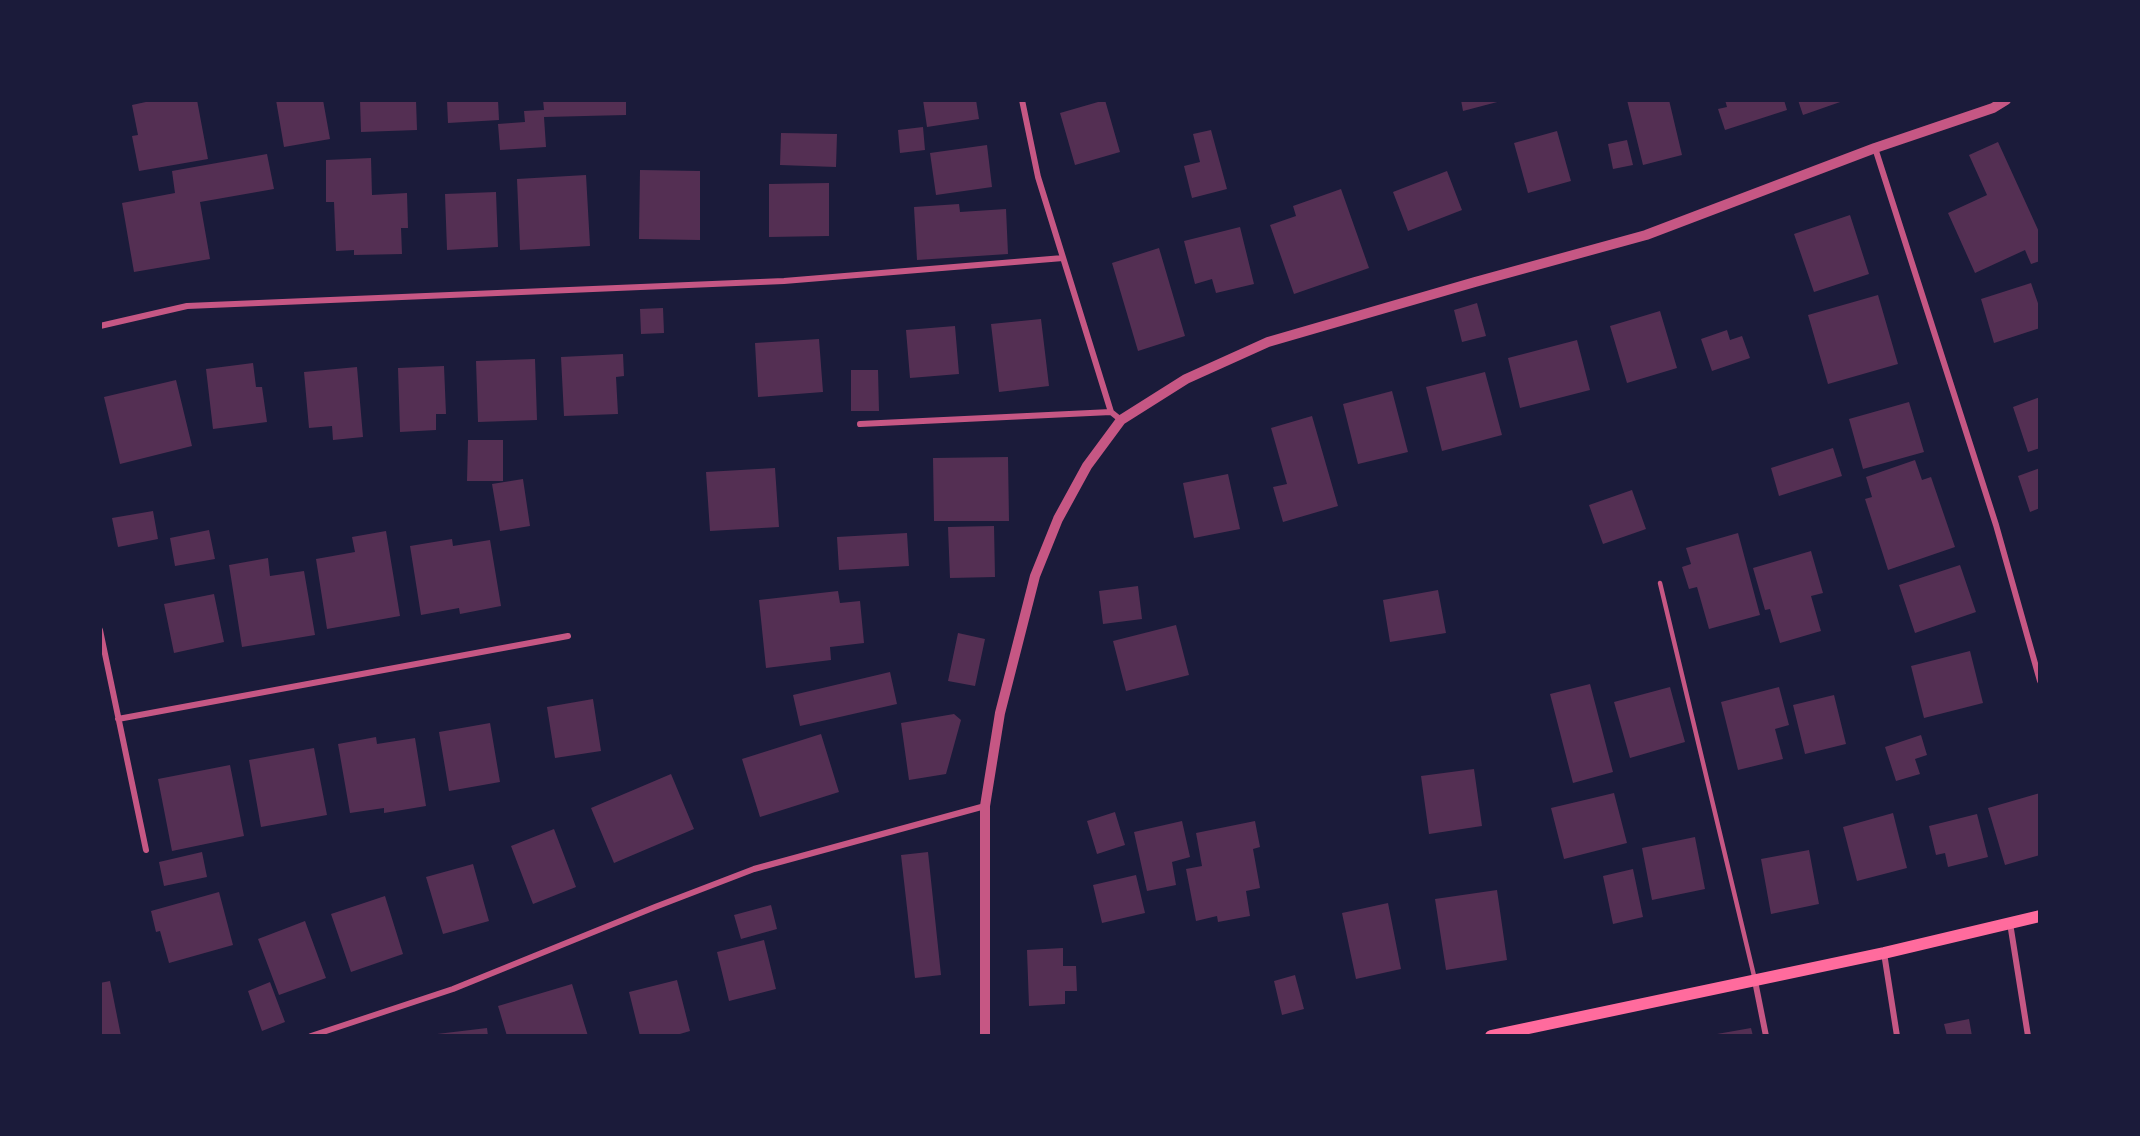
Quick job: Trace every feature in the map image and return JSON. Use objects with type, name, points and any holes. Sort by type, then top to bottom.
[{"type":"main road","points":[[1491,1035],[1755,980],[2040,916]]},
{"type":"street","points":[[1022,100],[1038,177],[1063,258],[1112,412],[1121,420]]},
{"type":"street","points":[[985,1035],[986,806],[1000,713],[1035,576],[1058,519],[1087,466],[1121,420],[1186,379],[1268,342],[1646,235],[1875,148],[1993,108],[2006,100]]},
{"type":"street","points":[[1875,148],[1996,525],[2040,681]]},
{"type":"street","points":[[100,326],[187,306],[784,280],[1063,258]]},
{"type":"street","points":[[860,424],[1112,412]]},
{"type":"street","points":[[100,630],[146,850]]},
{"type":"street","points":[[118,719],[568,636]]},
{"type":"street","points":[[311,1035],[453,989],[754,869],[986,806]]},
{"type":"street","points":[[2010,923],[2028,1035]]},
{"type":"street","points":[[1884,952],[1897,1035]]},
{"type":"street","points":[[1755,980],[1766,1035]]},
{"type":"lane","points":[[1660,583],[1755,980]]},
{"type":"building","points":[[155,100],[197,100],[208,159],[139,171],[132,136],[138,135],[132,105]]},
{"type":"building","points":[[276,100],[323,100],[330,139],[284,147]]},
{"type":"building","points":[[360,100],[416,100],[417,130],[361,132]]},
{"type":"building","points":[[447,100],[498,100],[499,120],[448,123]]},
{"type":"building","points":[[543,100],[626,100],[626,115],[544,117],[546,147],[500,150],[498,124],[525,122],[524,111],[544,110]]},
{"type":"building","points":[[923,100],[976,100],[979,119],[927,127]]},
{"type":"building","points":[[1105,100],[1120,152],[1075,165],[1060,113]]},
{"type":"building","points":[[1461,100],[1500,100],[1501,101],[1463,111]]},
{"type":"building","points":[[1627,100],[1669,100],[1682,155],[1643,165]]},
{"type":"building","points":[[1725,100],[1784,100],[1787,110],[1725,130],[1718,109],[1727,107]]},
{"type":"building","points":[[1798,100],[1843,100],[1843,101],[1803,115]]},
{"type":"building","points":[[923,127],[925,150],[900,153],[898,130]]},
{"type":"building","points":[[1211,130],[1227,189],[1192,198],[1184,166],[1200,162],[1193,134]]},
{"type":"building","points":[[1557,131],[1571,181],[1528,193],[1514,143]]},
{"type":"building","points":[[781,133],[837,134],[836,167],[780,165]]},
{"type":"building","points":[[1627,140],[1633,165],[1613,169],[1608,144]]},
{"type":"building","points":[[1998,142],[2040,234],[2040,261],[2031,264],[2025,250],[1975,273],[1948,213],[1987,195],[1969,155]]},
{"type":"building","points":[[987,145],[992,187],[936,195],[930,153]]},
{"type":"building","points":[[267,154],[274,189],[200,202],[210,259],[134,272],[122,203],[175,193],[172,171]]},
{"type":"building","points":[[371,158],[372,195],[407,193],[408,228],[401,228],[402,254],[354,255],[354,250],[336,251],[334,202],[326,202],[326,160]]},
{"type":"building","points":[[640,170],[700,171],[700,240],[639,239]]},
{"type":"building","points":[[1447,171],[1462,210],[1408,231],[1393,192]]},
{"type":"building","points":[[586,175],[590,246],[520,250],[517,179]]},
{"type":"building","points":[[829,183],[829,236],[769,237],[769,184]]},
{"type":"building","points":[[1341,189],[1369,268],[1294,294],[1270,225],[1296,216],[1293,206]]},
{"type":"building","points":[[496,192],[498,247],[447,250],[445,194]]},
{"type":"building","points":[[959,204],[960,212],[1006,209],[1008,254],[917,260],[914,207]]},
{"type":"building","points":[[1850,215],[1869,274],[1814,292],[1794,234]]},
{"type":"building","points":[[1240,227],[1254,284],[1216,293],[1212,279],[1195,284],[1184,241]]},
{"type":"building","points":[[1159,248],[1185,336],[1138,351],[1112,263]]},
{"type":"building","points":[[2031,283],[2040,309],[2040,328],[1994,343],[1981,299]]},
{"type":"building","points":[[1878,295],[1898,364],[1828,384],[1808,315]]},
{"type":"building","points":[[1477,303],[1486,336],[1462,342],[1454,310]]},
{"type":"building","points":[[663,308],[664,333],[641,334],[640,309]]},
{"type":"building","points":[[1660,311],[1677,368],[1627,383],[1610,326]]},
{"type":"building","points":[[1041,319],[1049,386],[999,392],[991,324]]},
{"type":"building","points":[[955,326],[959,374],[910,378],[906,330]]},
{"type":"building","points":[[1727,330],[1730,340],[1742,336],[1750,358],[1712,371],[1701,339]]},
{"type":"building","points":[[819,339],[823,392],[758,397],[755,343]]},
{"type":"building","points":[[1577,340],[1590,390],[1520,408],[1508,358]]},
{"type":"building","points":[[623,354],[624,376],[616,377],[618,414],[564,416],[561,357]]},
{"type":"building","points":[[535,359],[537,420],[478,422],[476,361]]},
{"type":"building","points":[[253,363],[256,387],[262,387],[267,422],[213,429],[206,369]]},
{"type":"building","points":[[444,366],[446,414],[436,414],[436,430],[400,432],[398,368]]},
{"type":"building","points":[[357,367],[363,437],[333,440],[332,426],[309,428],[304,372]]},
{"type":"building","points":[[851,370],[878,370],[879,411],[851,411]]},
{"type":"building","points":[[1485,372],[1502,435],[1442,451],[1426,387]]},
{"type":"building","points":[[176,380],[192,446],[120,464],[104,397]]},
{"type":"building","points":[[1392,391],[1408,452],[1358,464],[1343,404]]},
{"type":"building","points":[[2040,397],[2040,448],[2028,452],[2013,407]]},
{"type":"building","points":[[1909,402],[1924,452],[1863,469],[1849,419]]},
{"type":"building","points":[[1312,416],[1338,506],[1283,522],[1273,487],[1287,484],[1271,428]]},
{"type":"building","points":[[468,440],[503,440],[503,481],[467,481]]},
{"type":"building","points":[[1833,448],[1842,476],[1779,496],[1771,468]]},
{"type":"building","points":[[1008,457],[1009,521],[934,521],[933,458]]},
{"type":"building","points":[[1915,460],[1922,480],[1931,477],[1955,547],[1888,570],[1865,499],[1872,497],[1866,477]]},
{"type":"building","points":[[775,468],[779,527],[710,531],[706,472]]},
{"type":"building","points":[[2040,468],[2040,508],[2030,512],[2018,476]]},
{"type":"building","points":[[1228,474],[1240,529],[1194,538],[1183,483]]},
{"type":"building","points":[[523,479],[530,526],[500,531],[492,484]]},
{"type":"building","points":[[1632,490],[1646,529],[1603,544],[1589,505]]},
{"type":"building","points":[[153,511],[158,539],[118,547],[112,518]]},
{"type":"building","points":[[994,526],[995,577],[950,578],[948,527]]},
{"type":"building","points":[[209,530],[215,559],[175,566],[170,538]]},
{"type":"building","points":[[386,531],[400,616],[327,629],[316,559],[355,552],[352,537]]},
{"type":"building","points":[[907,533],[909,566],[839,570],[837,537]]},
{"type":"building","points":[[1738,533],[1760,615],[1709,629],[1697,587],[1689,589],[1682,567],[1691,564],[1686,548]]},
{"type":"building","points":[[452,539],[453,546],[490,540],[501,606],[460,614],[459,608],[421,615],[410,546]]},
{"type":"building","points":[[1811,551],[1823,593],[1811,596],[1821,631],[1780,643],[1770,609],[1765,610],[1753,568]]},
{"type":"building","points":[[268,558],[270,576],[304,571],[315,635],[242,647],[229,565]]},
{"type":"building","points":[[1960,565],[1976,612],[1915,633],[1899,585]]},
{"type":"building","points":[[1138,586],[1142,619],[1103,624],[1099,591]]},
{"type":"building","points":[[1438,590],[1446,633],[1390,642],[1383,600]]},
{"type":"building","points":[[838,591],[840,603],[860,601],[864,643],[830,647],[831,660],[766,668],[759,600]]},
{"type":"building","points":[[214,594],[224,642],[174,653],[164,604]]},
{"type":"building","points":[[1176,625],[1189,675],[1126,691],[1113,641]]},
{"type":"building","points":[[958,633],[985,639],[975,686],[948,681]]},
{"type":"building","points":[[1970,651],[1983,703],[1924,718],[1911,666]]},
{"type":"building","points":[[890,672],[897,704],[800,726],[793,695]]},
{"type":"building","points":[[1590,684],[1613,772],[1573,783],[1550,694]]},
{"type":"building","points":[[1670,687],[1685,742],[1630,758],[1614,702]]},
{"type":"building","points":[[1779,687],[1789,725],[1775,729],[1783,759],[1738,770],[1721,702]]},
{"type":"building","points":[[1834,695],[1846,744],[1805,754],[1793,705]]},
{"type":"building","points":[[593,699],[601,751],[555,758],[547,707]]},
{"type":"building","points":[[954,714],[961,720],[946,774],[909,780],[901,723]]},
{"type":"building","points":[[490,723],[500,782],[449,791],[439,732]]},
{"type":"building","points":[[821,734],[839,792],[760,817],[742,759]]},
{"type":"building","points":[[1921,735],[1927,755],[1915,759],[1920,774],[1896,781],[1885,747]]},
{"type":"building","points":[[376,737],[377,744],[415,738],[426,806],[384,813],[384,808],[350,813],[338,744]]},
{"type":"building","points":[[314,748],[327,815],[261,827],[249,760]]},
{"type":"building","points":[[230,765],[244,836],[172,851],[158,779]]},
{"type":"building","points":[[1474,769],[1482,826],[1429,834],[1421,776]]},
{"type":"building","points":[[671,774],[694,829],[614,863],[591,808]]},
{"type":"building","points":[[1614,793],[1627,843],[1564,859],[1551,808]]},
{"type":"building","points":[[2040,793],[2040,855],[2005,865],[1988,808]]},
{"type":"building","points":[[1115,812],[1125,845],[1097,854],[1087,821]]},
{"type":"building","points":[[1893,813],[1907,868],[1857,881],[1843,827]]},
{"type":"building","points":[[1977,814],[1988,857],[1948,867],[1945,853],[1936,855],[1929,826]]},
{"type":"building","points":[[1182,821],[1190,857],[1172,862],[1176,885],[1147,891],[1134,832]]},
{"type":"building","points":[[1255,821],[1260,847],[1253,849],[1260,888],[1246,891],[1250,916],[1218,922],[1217,916],[1196,921],[1186,869],[1202,866],[1196,833]]},
{"type":"building","points":[[554,829],[576,887],[533,904],[511,846]]},
{"type":"building","points":[[1695,837],[1705,889],[1652,900],[1642,848]]},
{"type":"building","points":[[1809,850],[1819,904],[1771,914],[1761,859]]},
{"type":"building","points":[[202,852],[207,877],[164,886],[159,862]]},
{"type":"building","points":[[928,852],[941,975],[915,978],[901,855]]},
{"type":"building","points":[[473,864],[489,921],[443,934],[426,877]]},
{"type":"building","points":[[1633,869],[1643,917],[1613,924],[1603,876]]},
{"type":"building","points":[[1136,875],[1145,913],[1102,923],[1093,885]]},
{"type":"building","points":[[1497,890],[1507,960],[1446,970],[1435,899]]},
{"type":"building","points":[[219,892],[233,945],[169,963],[160,931],[156,932],[151,911]]},
{"type":"building","points":[[385,896],[403,954],[351,972],[331,914]]},
{"type":"building","points":[[1388,903],[1401,969],[1356,979],[1342,913]]},
{"type":"building","points":[[771,905],[777,929],[741,939],[734,915]]},
{"type":"building","points":[[305,921],[326,978],[279,995],[258,939]]},
{"type":"building","points":[[764,940],[776,989],[729,1001],[717,952]]},
{"type":"building","points":[[1063,948],[1063,966],[1076,966],[1077,991],[1065,991],[1065,1004],[1029,1006],[1027,950]]},
{"type":"building","points":[[1295,975],[1304,1009],[1282,1015],[1274,981]]},
{"type":"building","points":[[677,980],[690,1031],[673,1036],[640,1036],[629,992]]},
{"type":"building","points":[[110,981],[121,1036],[100,1036],[100,983]]},
{"type":"building","points":[[270,982],[285,1022],[262,1031],[248,991]]},
{"type":"building","points":[[572,984],[588,1036],[507,1036],[498,1006]]},
{"type":"building","points":[[1969,1019],[1972,1036],[1947,1036],[1944,1024]]},
{"type":"building","points":[[487,1028],[488,1036],[437,1036],[437,1034]]},
{"type":"building","points":[[1751,1028],[1753,1036],[1717,1036],[1717,1034]]}]
